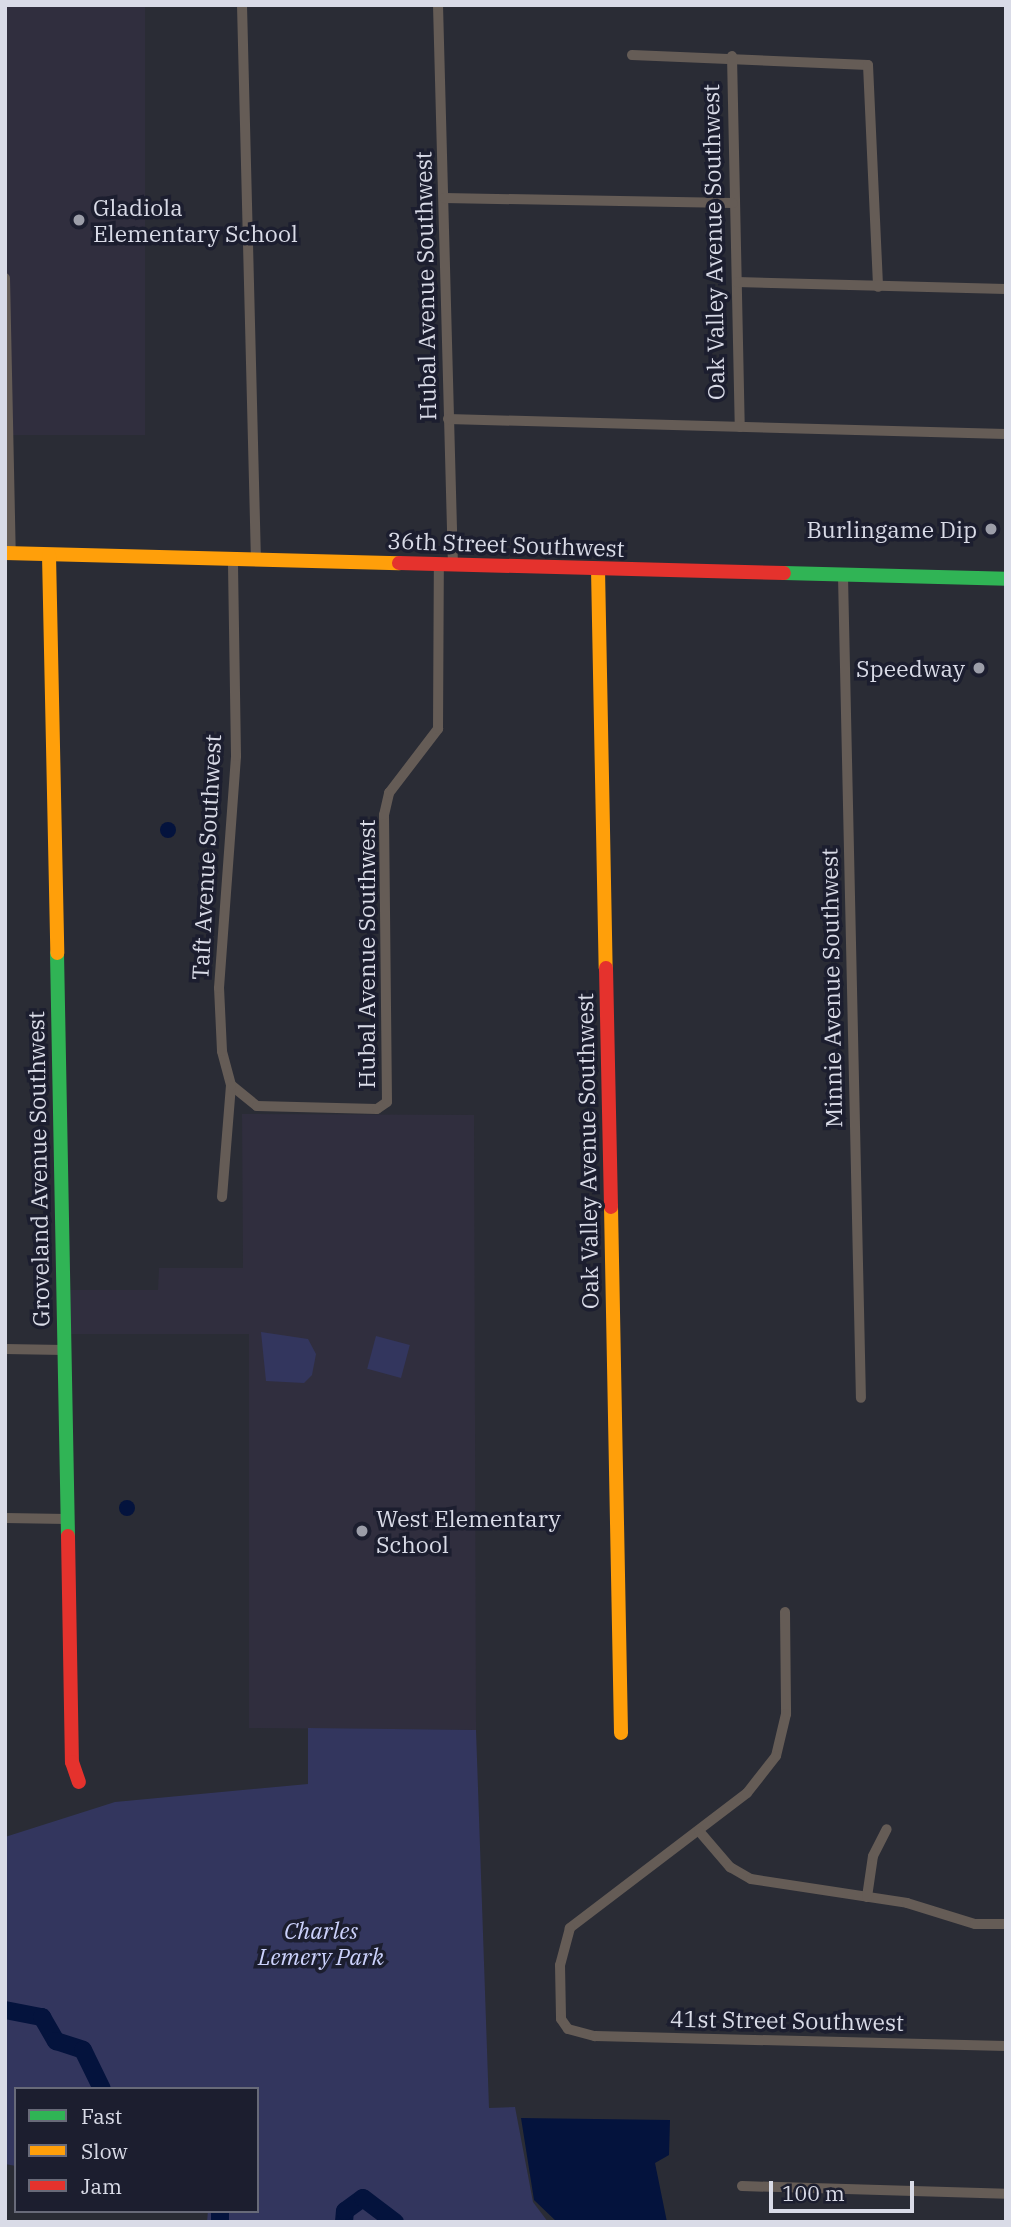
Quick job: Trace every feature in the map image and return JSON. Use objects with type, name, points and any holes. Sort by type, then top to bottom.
[{"type":"street","points":[[242,5],[256,560]]},
{"type":"street","name":"Hubal Avenue Southwest","points":[[231,1085],[257,1106],[383,1106],[389,1090],[384,816],[389,793],[438,729],[446,565],[448,419],[438,5]]},
{"type":"street","points":[[632,55],[732,56],[868,65],[878,286]]},
{"type":"street","name":"Oak Valley Avenue Southwest","points":[[732,56],[733,203],[740,427]]},
{"type":"street","points":[[444,198],[733,203]]},
{"type":"street","points":[[5,278],[8,553]]},
{"type":"street","points":[[737,282],[1006,289]]},
{"type":"street","points":[[448,419],[1006,434]]},
{"type":"street","name":"36th Street Southwest","points":[[8,553],[1006,579]]},
{"type":"street","name":"Groveland Avenue Southwest","points":[[49,555],[72,1762],[79,1782]]},
{"type":"street","name":"Taft Avenue Southwest","points":[[222,1197],[231,1085],[222,1051],[219,988],[236,756],[233,559]]},
{"type":"street","name":"Oak Valley Avenue Southwest","points":[[598,569],[621,1733]]},
{"type":"street","name":"Minnie Avenue Southwest","points":[[843,576],[861,1398]]},
{"type":"street","points":[[5,1349],[64,1350]]},
{"type":"street","points":[[5,1518],[67,1519]]},
{"type":"street","points":[[785,1612],[786,1714],[776,1756],[747,1793],[699,1831],[730,1867],[751,1879],[867,1897],[975,1924],[1006,1924]]},
{"type":"street","points":[[867,1897],[873,1856],[887,1829]]},
{"type":"street","name":"41st Street Southwest","points":[[699,1831],[569,1928],[560,1965],[561,2019],[568,2029],[595,2036],[1006,2046]]},
{"type":"street","points":[[741,2186],[1006,2194]]},
{"type":"shaded area","name":"Gladiola Elementary School","points":[[5,5],[145,5],[145,435],[5,435]]},
{"type":"shaded area","points":[[165,822],[171,822],[176,830],[174,836],[165,838],[160,833],[160,827]]},
{"type":"shaded area","name":"West Elementary School","points":[[242,1114],[474,1115],[476,1730],[249,1728],[249,1334],[68,1334],[68,1290],[158,1290],[159,1268],[243,1268]]},
{"type":"shaded area","points":[[127,1500],[135,1508],[127,1516],[119,1508]]},
{"type":"shaded area","points":[[521,2118],[670,2120],[669,2155],[655,2163],[667,2222],[557,2222],[534,2200]]},
{"type":"green space","points":[[261,1332],[308,1339],[316,1354],[312,1375],[304,1383],[266,1381]]},
{"type":"green space","points":[[376,1336],[410,1345],[401,1378],[367,1369]]},
{"type":"green space","name":"Charles Lemery Park","points":[[308,1728],[476,1730],[489,2108],[515,2107],[533,2202],[548,2222],[207,2222],[208,2213],[259,2213],[259,2087],[14,2087],[14,2166],[5,2164],[5,1837],[115,1802],[308,1784]]},
{"type":"waterway","points":[[5,2010],[42,2017],[56,2041],[83,2050],[101,2087]]},
{"type":"waterway","points":[[344,2222],[345,2211],[363,2198],[395,2222]]},
{"type":"waterway","points":[[220,2213],[220,2222]]},
{"type":"traffic: fast","points":[[784,573],[1006,579]]},
{"type":"traffic: fast","points":[[57,953],[68,1536]]},
{"type":"traffic: slow","points":[[5,553],[399,563]]},
{"type":"traffic: slow","points":[[49,555],[57,953]]},
{"type":"traffic: slow","points":[[598,569],[606,968]]},
{"type":"traffic: slow","points":[[611,1207],[621,1733]]},
{"type":"traffic: jam","points":[[399,563],[784,573]]},
{"type":"traffic: jam","points":[[606,968],[611,1207]]},
{"type":"traffic: jam","points":[[68,1536],[72,1762],[79,1782]]},
{"type":"place","name":"Gladiola Elementary School","points":[[79,220]]},
{"type":"place","name":"Burlingame Dip","points":[[991,529]]},
{"type":"place","name":"Speedway","points":[[979,668]]},
{"type":"place","name":"West Elementary School","points":[[362,1531]]}]
